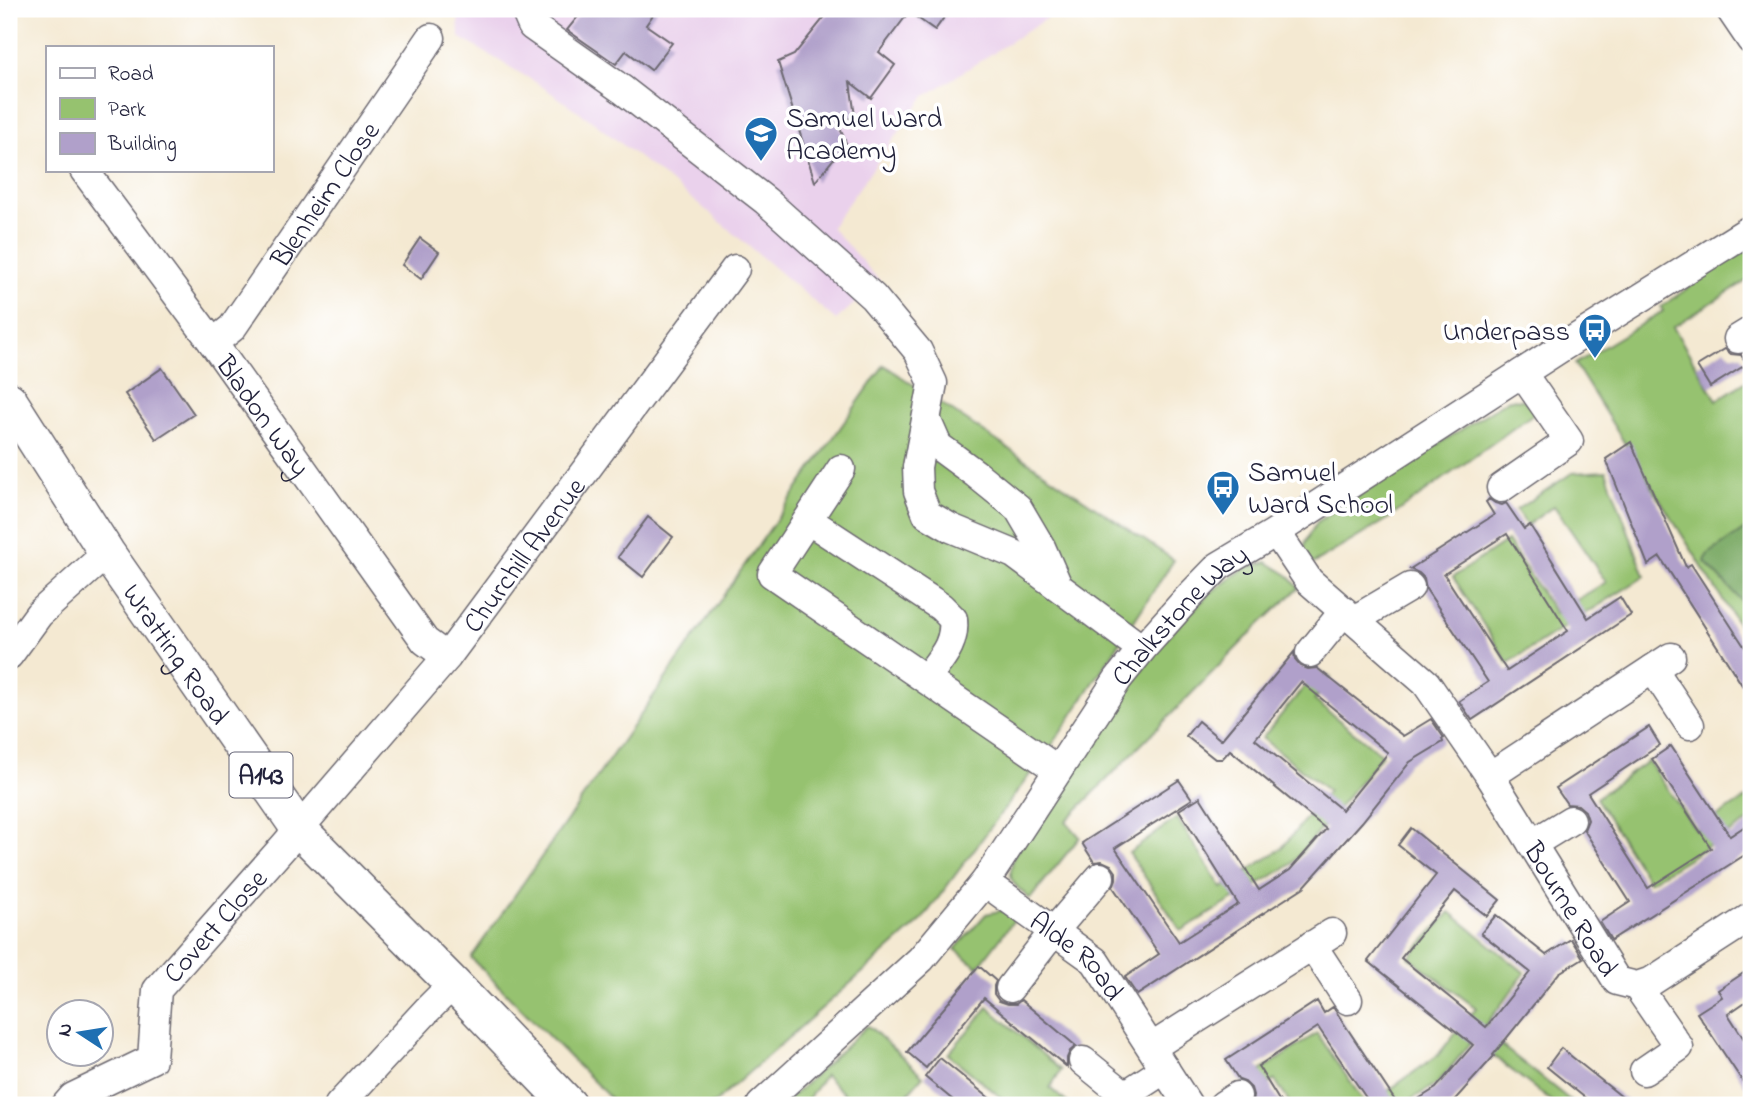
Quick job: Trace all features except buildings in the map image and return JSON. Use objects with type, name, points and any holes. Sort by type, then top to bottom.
[{"type":"main road","name":"Wratting Road","points":[[9,400],[107,553],[299,830],[569,1105]]},
{"type":"street","points":[[526,9],[531,26],[623,90],[766,201],[873,297],[918,351],[933,383],[917,467],[918,491],[927,514],[951,528],[1014,554],[1142,649]]},
{"type":"street","points":[[1730,9],[1751,40]]},
{"type":"street","name":"Blenheim Close","points":[[213,343],[232,328],[430,38]]},
{"type":"street","name":"Bladon Way","points":[[85,172],[213,343],[425,641],[447,657]]},
{"type":"street","name":"Chalkstone Way","points":[[761,1105],[921,959],[985,882],[1118,679],[1219,566],[1751,229]]},
{"type":"street","name":"Churchill Avenue","points":[[299,830],[447,657],[735,269]]},
{"type":"street","points":[[1501,488],[1569,441],[1522,373]]},
{"type":"street","points":[[927,421],[939,446],[1018,508],[1041,547],[1058,586]]},
{"type":"street","points":[[841,470],[772,574],[1058,770]]},
{"type":"street","points":[[808,520],[953,618],[954,630],[948,647],[926,679]]},
{"type":"street","name":"Bourne Road","points":[[1276,532],[1310,581],[1426,683],[1490,776],[1617,981],[1637,986],[1652,981],[1751,917]]},
{"type":"street","points":[[9,655],[39,614],[107,553]]},
{"type":"street","points":[[1310,653],[1349,616],[1410,587]]},
{"type":"street","points":[[1490,776],[1662,663],[1690,725]]},
{"type":"street","points":[[1532,844],[1571,820]]},
{"type":"street","name":"Covert Close","points":[[66,1105],[73,1097],[152,1059],[157,990],[299,830]]},
{"type":"street","points":[[1010,988],[1100,877]]},
{"type":"street","name":"Alde Road","points":[[985,882],[1095,961],[1188,1105]]},
{"type":"street","points":[[1083,1061],[1125,1095],[1159,1058],[1322,939],[1348,1000]]},
{"type":"street","points":[[339,1105],[453,984]]},
{"type":"street","points":[[1637,986],[1679,1047],[1644,1071]]},
{"type":"shaded area","name":"Samuel Ward Academy","points":[[458,9],[1061,9],[924,97],[831,227],[880,281],[836,320],[700,205],[592,121],[537,83],[459,37]]},
{"type":"green space","points":[[1751,248],[1751,278],[1673,327],[1717,400],[1751,378],[1751,645],[1575,364],[1663,311],[1661,307],[1716,268]]},
{"type":"green space","points":[[884,365],[1174,560],[1057,738],[921,921],[712,1105],[617,1105],[471,958]]},
{"type":"green space","points":[[1509,399],[1524,400],[1536,412],[1385,521],[1309,566],[1304,548],[1317,522]]},
{"type":"green space","points":[[1606,471],[1645,576],[1508,663],[1453,577],[1507,541],[1555,613],[1606,582],[1554,506],[1527,525],[1516,510],[1572,473]]},
{"type":"green space","points":[[1751,525],[1751,611],[1705,562],[1707,555]]},
{"type":"green space","points":[[1267,562],[1288,575],[1299,588],[1261,623],[1066,821],[1080,837],[1030,899],[1012,881],[1014,855],[1159,645],[1210,593],[1245,568]]},
{"type":"green space","points":[[1318,670],[1331,678],[1314,700],[1382,755],[1292,864],[1181,931],[1129,853],[1177,818],[1222,888],[1282,848],[1328,791],[1262,738]]},
{"type":"green space","points":[[1648,761],[1696,830],[1751,795],[1751,820],[1649,882],[1596,798]]},
{"type":"green space","points":[[1004,910],[1017,916],[978,967],[955,949],[986,914]]},
{"type":"green space","points":[[1450,912],[1525,973],[1482,1030],[1576,1105],[1556,1105],[1473,1040],[1438,1083],[1402,1105],[1368,1105],[1438,1055],[1476,1008],[1409,957]]},
{"type":"green space","points":[[988,1007],[1061,1070],[1050,1088],[1070,1105],[1010,1105],[948,1054]]},
{"type":"green space","points":[[867,1026],[923,1076],[898,1105],[855,1105],[825,1075],[804,1105],[783,1105]]},
{"type":"green space","points":[[1317,1033],[1366,1105],[1291,1105],[1275,1080],[1248,1096],[1243,1083]]},
{"type":"place","name":"Samuel Ward Academy","points":[[761,163]]},
{"type":"place","name":"Underpass","points":[[1595,360]]},
{"type":"place","name":"Samuel Ward School","points":[[1223,517]]}]
